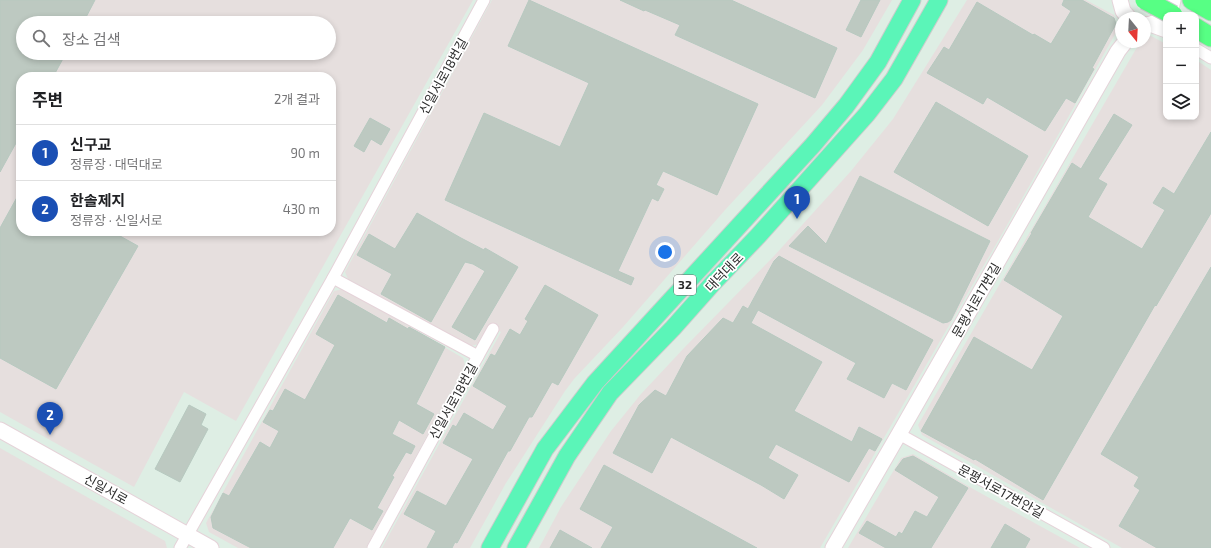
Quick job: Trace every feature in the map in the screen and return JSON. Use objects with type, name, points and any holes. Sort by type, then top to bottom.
[{"type":"highway","points":[[1144,0],[1163,18]]},
{"type":"highway","points":[[1192,0],[1211,11]]},
{"type":"highway","points":[[1199,30],[1211,37]]},
{"type":"main road","name":"대덕대로","points":[[490,548],[545,449],[595,383],[813,145],[846,106],[878,62],[912,0]]},
{"type":"main road","name":"대덕대로","points":[[516,548],[566,456],[610,393],[673,328],[758,236],[867,114],[894,79],[939,0]]},
{"type":"street","name":"신일서로18번길","points":[[184,542],[333,278],[484,0]]},
{"type":"street","points":[[902,17],[905,0]]},
{"type":"street","points":[[1120,0],[1124,12]]},
{"type":"street","points":[[1170,12],[1173,0]]},
{"type":"street","points":[[1189,0],[1211,14]]},
{"type":"street","points":[[1151,24],[1163,22]]},
{"type":"street","points":[[1199,34],[1211,40]]},
{"type":"street","name":"문평서로17번길","points":[[833,548],[1119,48]]},
{"type":"street","points":[[1199,51],[1211,58]]},
{"type":"street","name":"신일서로18번길","points":[[333,278],[478,356],[373,548]]},
{"type":"street","points":[[478,356],[493,329]]},
{"type":"street","name":"신일서로","points":[[0,430],[184,542],[212,548]]},
{"type":"street","name":"문평서로17번안길","points":[[899,434],[1104,548]]},
{"type":"shaded area","points":[[0,0],[473,0],[236,421],[184,392],[134,487],[0,412]]},
{"type":"shaded area","points":[[492,0],[892,0],[863,50],[822,105],[725,210],[623,327],[574,379],[506,483],[470,548],[382,548],[501,332],[489,325],[478,344],[471,346],[348,279],[345,272]]},
{"type":"shaded area","points":[[967,0],[1086,0],[1114,15],[1115,34],[998,241],[820,548],[539,548],[561,507],[611,431],[641,394],[774,256],[851,171],[893,119]]},
{"type":"shaded area","points":[[1151,36],[1163,42],[1163,120],[1199,120],[1199,62],[1211,70],[1211,548],[1122,548],[922,435],[918,425],[1137,48],[1151,48]]},
{"type":"shaded area","points":[[344,289],[463,358],[465,365],[366,548],[238,548],[209,532],[206,523],[334,291]]},
{"type":"shaded area","points":[[0,448],[165,541],[167,548],[0,548]]},
{"type":"shaded area","points":[[913,454],[1080,548],[848,548],[901,458]]},
{"type":"building","points":[[0,0],[95,0],[87,16],[16,16],[16,60],[62,60],[56,72],[16,72],[16,143],[0,172]]},
{"type":"building","points":[[529,0],[758,104],[717,195],[663,171],[656,185],[664,189],[658,201],[652,198],[618,271],[634,278],[631,285],[445,200],[484,113],[560,147],[589,83],[508,46]]},
{"type":"building","points":[[620,0],[731,0],[837,48],[815,98],[675,35],[680,25]]},
{"type":"building","points":[[861,0],[880,0],[861,37],[846,30]]},
{"type":"building","points":[[1064,0],[1082,0],[1114,18],[1115,26],[1092,68],[1094,69],[1075,103],[1066,98],[1045,131],[987,97],[983,104],[927,73],[944,47],[949,50],[977,2],[1051,44],[1071,11],[1062,5]]},
{"type":"building","points":[[936,102],[1028,156],[988,226],[894,172]]},
{"type":"building","points":[[1114,114],[1132,125],[1098,179],[1107,184],[1088,217],[1142,249],[1165,210],[1153,203],[1163,187],[1174,194],[1211,132],[1211,213],[1156,306],[1155,305],[1043,500],[975,459],[974,460],[921,431],[974,337],[1032,370],[1063,316],[1004,280],[1072,163],[1081,169]]},
{"type":"building","points":[[370,118],[390,129],[381,145],[371,139],[364,152],[354,146]]},
{"type":"building","points":[[860,176],[990,241],[951,320],[948,322],[943,323],[789,246],[808,226],[826,244]]},
{"type":"building","points":[[16,199],[16,236],[120,236],[138,246],[56,389],[0,358],[0,228]]},
{"type":"building","points":[[417,213],[461,238],[484,250],[485,248],[518,267],[475,340],[452,327],[485,271],[473,264],[465,262],[431,322],[381,294],[392,274],[357,255],[369,234],[395,249]]},
{"type":"building","points":[[779,256],[933,340],[906,390],[892,383],[884,398],[847,379],[856,363],[758,310],[751,323],[822,362],[794,411],[852,442],[859,427],[882,439],[875,451],[869,448],[849,482],[776,444],[768,458],[798,475],[784,499],[761,485],[671,437],[652,473],[613,453],[639,405],[655,390],[666,396],[687,356],[723,318],[733,323],[743,306],[748,309],[774,261]]},
{"type":"building","points":[[1211,267],[1211,548],[1157,548],[1119,526],[1140,490],[1134,486],[1139,477],[1101,454]]},
{"type":"building","points":[[545,285],[598,315],[558,385],[552,382],[532,417],[529,417],[510,451],[508,451],[457,543],[455,542],[452,548],[427,548],[436,531],[404,514],[417,491],[446,506],[473,459],[443,443],[453,425],[456,427],[464,413],[493,430],[507,406],[473,386],[491,354],[495,356],[510,329],[520,335],[528,321],[525,319]]},
{"type":"building","points":[[338,295],[387,323],[389,318],[408,329],[409,327],[445,347],[416,404],[434,414],[423,434],[399,420],[392,434],[415,446],[411,454],[406,452],[392,476],[394,477],[377,508],[383,511],[372,530],[350,518],[333,548],[251,548],[213,528],[211,517],[223,493],[229,496],[260,442],[270,448],[279,431],[263,422],[270,410],[273,411],[285,389],[305,400],[335,345],[316,334]]},
{"type":"building","points":[[189,405],[206,414],[201,425],[208,429],[180,482],[155,469]]},
{"type":"building","points":[[913,456],[968,488],[931,548],[886,548],[859,533],[867,521],[896,537],[899,532],[902,534],[915,511],[927,517],[939,497],[895,470],[903,459]]},
{"type":"building","points":[[604,465],[757,548],[601,548],[613,527],[580,509]]},
{"type":"building","points":[[1005,524],[1030,539],[1025,548],[991,548]]},
{"type":"building","points":[[560,530],[592,548],[550,548]]},
{"type":"place","name":"신구교","points":[[797,219]]},
{"type":"place","name":"한솔제지","points":[[50,435]]}]
